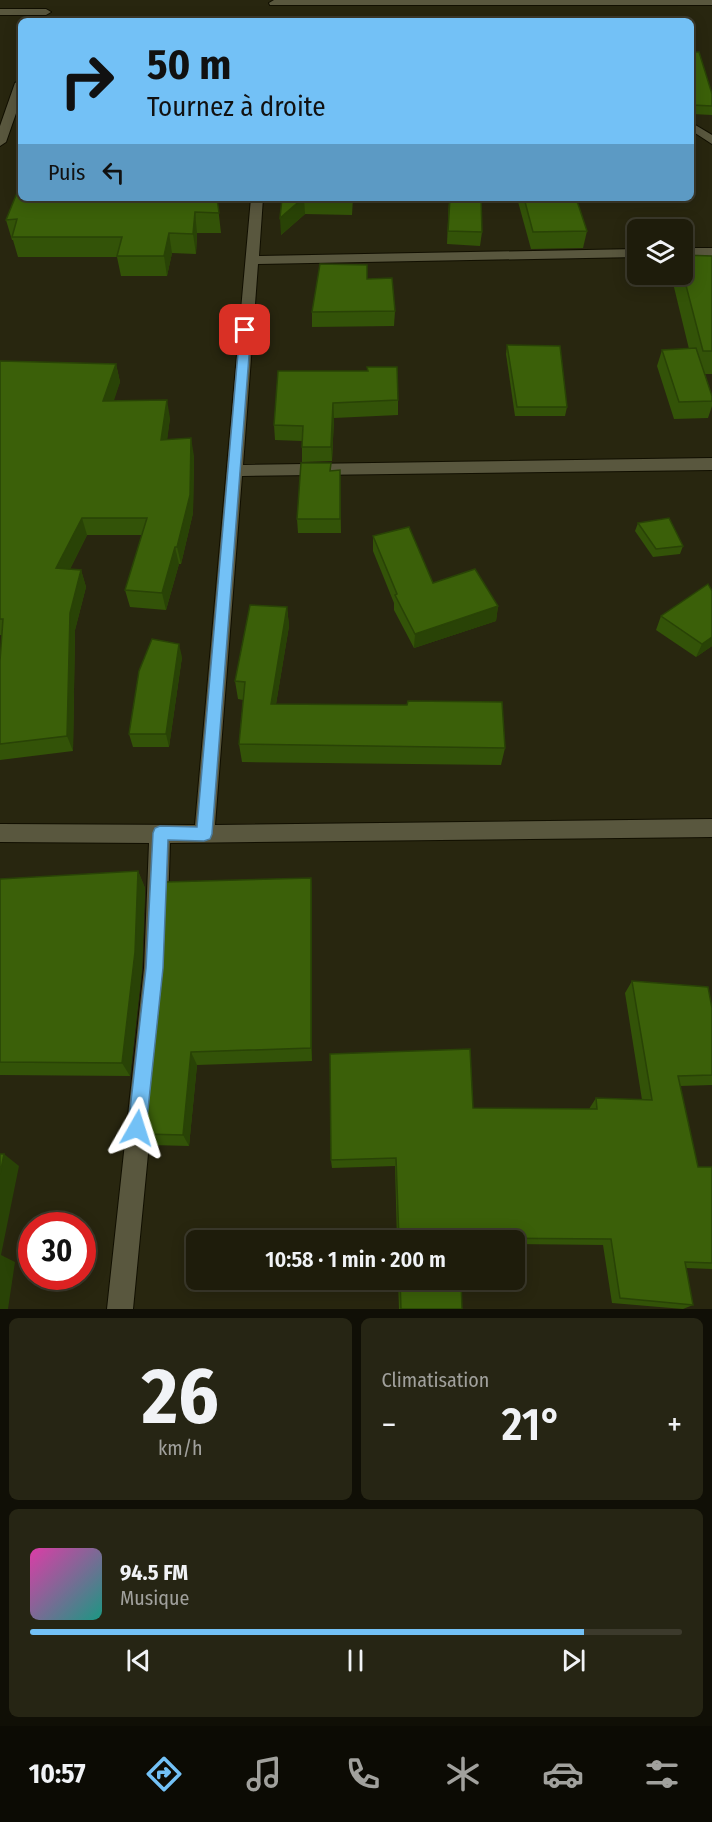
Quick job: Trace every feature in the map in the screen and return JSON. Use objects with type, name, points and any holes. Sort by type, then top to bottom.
[{"type":"street","points":[[0,12],[44,17],[50,0]]},
{"type":"street","points":[[274,5],[599,8],[712,2]]},
{"type":"street","points":[[0,142],[18,91]]},
{"type":"street","points":[[694,127],[712,140]]},
{"type":"street","points":[[204,834],[257,201]]},
{"type":"street","points":[[693,252],[712,252]]},
{"type":"street","points":[[251,260],[627,253]]},
{"type":"street","points":[[233,471],[712,464]]},
{"type":"street","points":[[0,833],[204,834],[712,828]]},
{"type":"street","points":[[120,1309],[155,968],[160,833]]},
{"type":"building","points":[[694,52],[699,52],[712,94],[712,106],[694,105]]},
{"type":"building","points":[[18,190],[18,201],[217,201],[219,213],[195,212],[193,234],[169,233],[164,256],[117,256],[122,237],[12,237],[17,219],[6,220]]},
{"type":"building","points":[[282,201],[300,201],[280,218]]},
{"type":"building","points":[[450,201],[481,201],[482,232],[448,231]]},
{"type":"building","points":[[525,201],[577,201],[587,231],[533,232]]},
{"type":"building","points":[[693,255],[712,256],[712,351],[703,351],[686,285],[693,285]]},
{"type":"building","points":[[320,264],[367,265],[367,279],[392,278],[395,311],[312,312]]},
{"type":"building","points":[[507,345],[560,346],[567,407],[517,407]]},
{"type":"building","points":[[696,348],[712,401],[679,402],[662,350]]},
{"type":"building","points":[[0,361],[116,364],[103,401],[167,400],[161,440],[191,438],[190,495],[162,593],[125,590],[147,518],[82,518],[56,568],[81,570],[70,613],[67,736],[0,744],[0,661],[3,619],[0,619]]},
{"type":"building","points":[[367,367],[397,367],[398,400],[333,403],[331,447],[302,447],[303,426],[274,425],[278,371],[368,371]]},
{"type":"building","points":[[301,463],[331,463],[330,471],[340,470],[340,519],[297,519]]},
{"type":"building","points":[[669,518],[683,546],[656,549],[638,523]]},
{"type":"building","points":[[409,527],[433,583],[475,569],[498,606],[415,634],[395,595],[397,594],[373,536]]},
{"type":"building","points":[[708,584],[712,591],[712,637],[702,644],[661,616]]},
{"type":"building","points":[[250,605],[287,607],[271,704],[407,705],[408,701],[502,702],[505,748],[239,744],[245,682],[235,681]]},
{"type":"building","points":[[152,639],[179,644],[166,734],[129,734],[139,671]]},
{"type":"building","points":[[138,871],[135,952],[122,1063],[0,1062],[0,879]]},
{"type":"building","points":[[311,878],[311,1048],[191,1052],[183,1135],[144,1134],[162,953],[165,882]]},
{"type":"building","points":[[632,981],[708,987],[712,1008],[712,1075],[678,1076],[698,1167],[712,1167],[712,1263],[685,1262],[693,1305],[620,1298],[611,1239],[525,1238],[525,1230],[399,1230],[396,1158],[331,1160],[330,1054],[470,1049],[473,1108],[597,1109],[596,1098],[652,1100]]},
{"type":"building","points":[[0,1154],[4,1154],[0,1174]]},
{"type":"building","points":[[400,1290],[461,1290],[462,1309],[401,1309]]},
{"type":"route","points":[[137,1128],[155,968],[160,833],[204,834],[245,330]]}]
